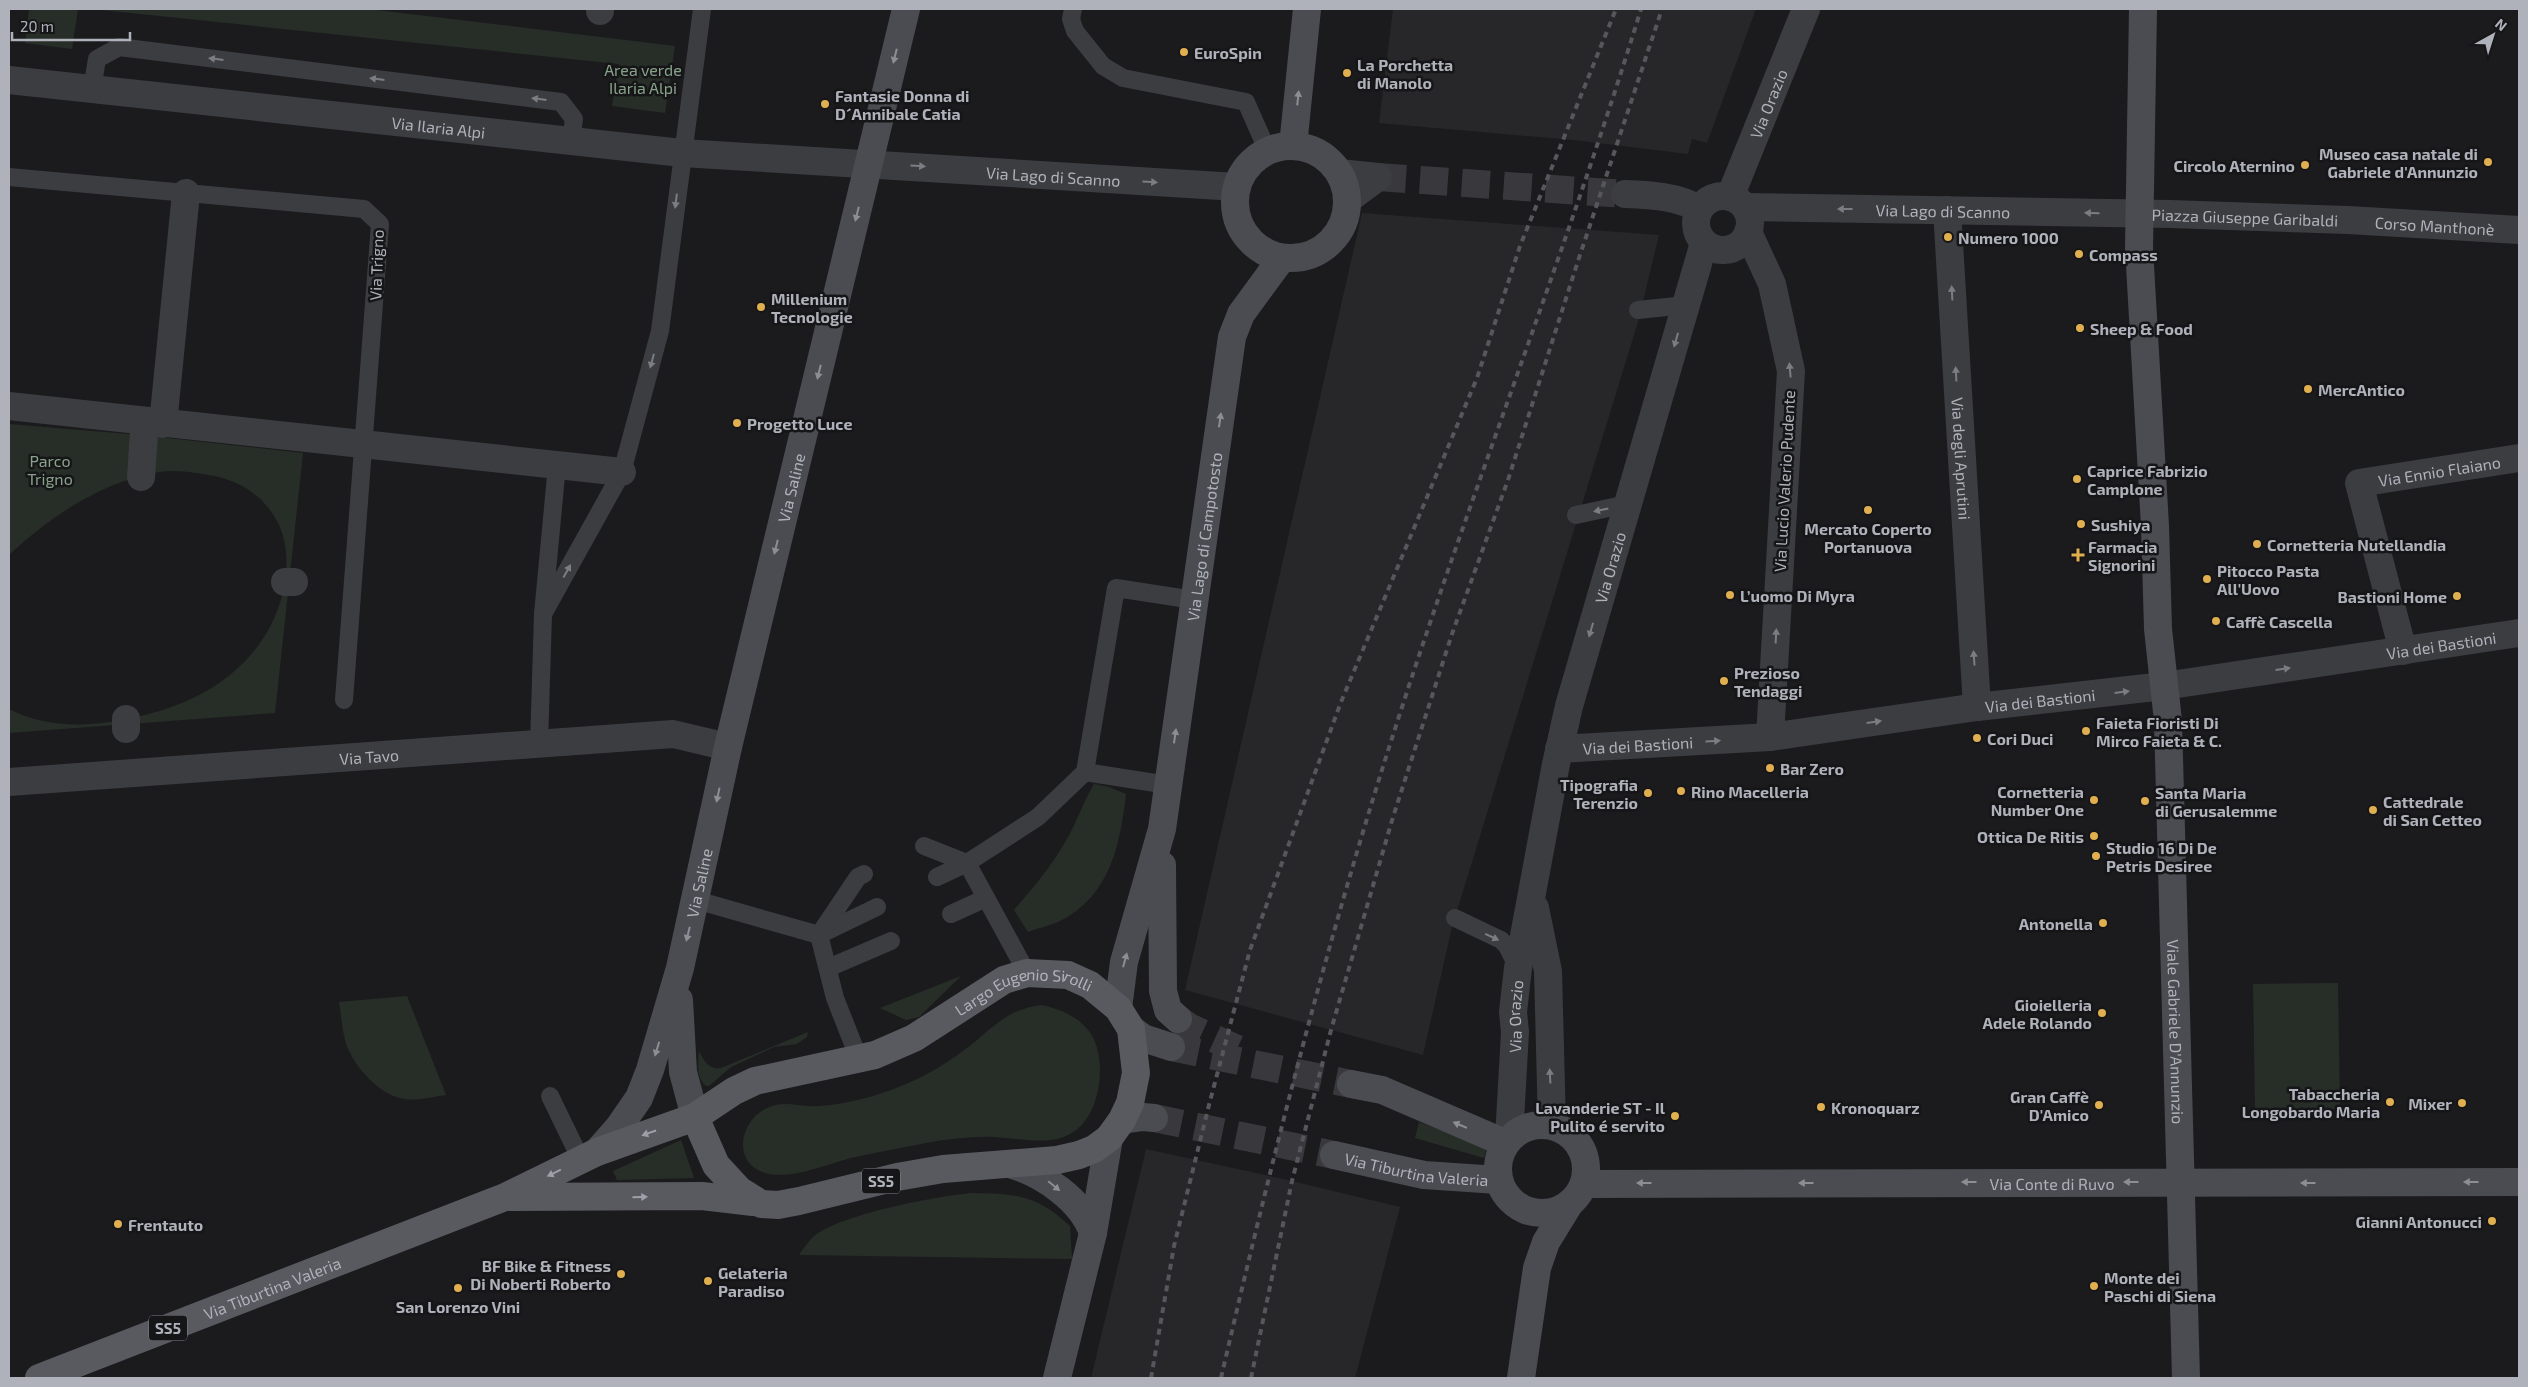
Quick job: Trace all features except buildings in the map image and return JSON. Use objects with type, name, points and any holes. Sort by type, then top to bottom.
[{"type":"main road","name":"Via Saline","points":[[589,1156],[630,1113],[639,1098],[650,1070],[680,968],[728,747],[906,9]]},
{"type":"main road","points":[[1280,149],[1307,9]]},
{"type":"main road","name":"Piazza Giuseppe Garibaldi","points":[[2143,9],[2139,248],[2155,526],[2158,629],[2164,686]]},
{"type":"main road","points":[[1280,149],[1320,154],[1339,173],[1347,200],[1346,214],[1333,240],[1310,255],[1296,258],[1282,258],[1267,253],[1254,245],[1244,233],[1237,218],[1235,203],[1237,187],[1252,162],[1280,149]]},
{"type":"main road","name":"Via Lago di Campotosto","points":[[1178,1019],[1168,1010],[1163,992],[1162,829],[1168,785],[1232,337],[1242,314],[1282,258]]},
{"type":"main road","name":"Viale Gabriele D'Annunzio","points":[[2164,686],[2168,721],[2186,1378]]},
{"type":"main road","name":"Via Lago di Campotosto","points":[[1124,1018],[1124,962],[1162,829]]},
{"type":"main road","name":"Via Saline","points":[[680,968],[679,1021],[683,1072],[695,1117]]},
{"type":"main road","name":"Largo Eugenio Sirolli","points":[[695,1117],[734,1090],[755,1082],[859,1059],[914,1038],[983,991],[1004,980],[1027,973],[1068,974],[1090,985],[1124,1018]]},
{"type":"main road","points":[[1057,1378],[1093,1233],[1116,1129],[1130,1104],[1136,1073],[1124,1018]]},
{"type":"main road","name":"SS5","points":[[1124,1018],[1143,1038],[1171,1047]]},
{"type":"main road","points":[[1351,1084],[1382,1090],[1507,1141]]},
{"type":"main road","points":[[695,1117],[716,1165],[739,1190],[754,1202]]},
{"type":"main road","name":"Via Tiburtina Valeria","points":[[39,1378],[505,1197],[589,1156],[695,1117]]},
{"type":"main road","name":"SS5","points":[[754,1202],[778,1205],[924,1172],[978,1165],[1057,1160],[1079,1156],[1116,1129],[1143,1117],[1154,1118]]},
{"type":"main road","points":[[1522,1378],[1537,1268],[1546,1242],[1577,1193],[1586,1169],[1584,1154],[1577,1141],[1566,1131],[1552,1125],[1539,1124],[1526,1127],[1507,1141],[1499,1155],[1498,1180],[1510,1200],[1520,1207],[1534,1212],[1548,1213],[1560,1210],[1577,1193]]},
{"type":"main road","name":"Via Tiburtina Valeria","points":[[1334,1155],[1424,1175],[1498,1180]]},
{"type":"main road","points":[[1010,1164],[1027,1169],[1046,1180],[1065,1195],[1087,1220],[1093,1233]]},
{"type":"main road","name":"Via Conte di Ruvo","points":[[1577,1193],[2180,1182],[2519,1182]]},
{"type":"main road","name":"Via Tiburtina Valeria","points":[[505,1197],[702,1196],[754,1202]]},
{"type":"main road","points":[[1520,1207],[1532,1240],[1537,1268]]},
{"type":"street","name":"Via Orazio","points":[[1741,212],[1806,9]]},
{"type":"street","name":"Via Ilaria Alpi","points":[[9,80],[682,153],[869,163]]},
{"type":"street","name":"Via Lago di Scanno","points":[[869,163],[1237,187]]},
{"type":"street","points":[[140,477],[154,428],[186,193]]},
{"type":"street","points":[[1625,194],[1685,201],[1699,209]]},
{"type":"street","points":[[1712,198],[1741,212],[1743,240],[1728,249],[1711,248],[1704,242],[1696,223],[1699,209],[1712,198]]},
{"type":"street","name":"Via Lago di Scanno","points":[[1741,212],[1946,210],[2140,215]]},
{"type":"street","name":"Via degli Aprutini","points":[[1946,210],[1977,707]]},
{"type":"street","name":"Via Lucio Valerio Pudente","points":[[1741,212],[1772,284],[1791,371],[1770,737]]},
{"type":"street","name":"Piazza Giuseppe Garibaldi","points":[[2140,215],[2350,221]]},
{"type":"street","name":"Corso Manthonè","points":[[2350,221],[2519,230]]},
{"type":"street","name":"Via Orazio","points":[[1507,1141],[1515,1042],[1513,1012],[1518,968],[1559,749],[1569,706],[1704,242]]},
{"type":"street","points":[[9,406],[154,428],[364,446],[622,472]]},
{"type":"street","name":"Via Ennio Flaiano","points":[[2403,651],[2359,483],[2519,458]]},
{"type":"street","name":"Via dei Bastioni","points":[[1559,749],[1770,737],[1977,707],[2164,686],[2519,633]]},
{"type":"street","name":"Via Tavo","points":[[9,782],[673,734],[728,747]]},
{"type":"street","name":"Via Orazio","points":[[1532,894],[1548,971],[1552,1125]]},
{"type":"lane","points":[[543,614],[622,472],[660,331],[702,9]]},
{"type":"lane","points":[[1073,9],[1071,19],[1075,31],[1103,66],[1123,78],[1246,102],[1280,149]]},
{"type":"lane","points":[[92,89],[97,59],[119,47],[561,102],[574,119],[571,141]]},
{"type":"lane","name":"Via Trigno","points":[[9,177],[364,209],[380,224],[364,446]]},
{"type":"lane","points":[[1638,310],[1686,305]]},
{"type":"lane","points":[[344,700],[364,446]]},
{"type":"lane","points":[[539,745],[543,614],[556,465]]},
{"type":"lane","points":[[1576,515],[1627,504]]},
{"type":"lane","points":[[937,878],[966,863],[1038,817],[1085,772],[1116,588],[1194,600]]},
{"type":"lane","points":[[1085,772],[1168,785]]},
{"type":"lane","points":[[924,846],[966,863],[1027,973]]},
{"type":"lane","points":[[818,934],[858,877],[864,874]]},
{"type":"lane","points":[[952,914],[986,898]]},
{"type":"lane","points":[[696,900],[818,934],[877,907]]},
{"type":"lane","points":[[1455,918],[1501,940],[1507,946],[1518,968]]},
{"type":"lane","points":[[818,934],[835,998],[859,1059]]},
{"type":"lane","points":[[828,968],[891,941]]},
{"type":"lane","points":[[550,1096],[589,1156]]},
{"type":"shaded area","points":[[1393,9],[1756,9],[1707,143],[1692,139],[1688,154],[1573,140],[1379,123]]},
{"type":"shaded area","points":[[1362,213],[1659,235],[1638,322],[1452,927],[1423,1055],[1185,990]]},
{"type":"shaded area","points":[[1146,1149],[1400,1207],[1355,1378],[1091,1378]]},
{"type":"green space","points":[[29,9],[78,9],[72,49],[25,43]]},
{"type":"green space","name":"Area verde Ilaria Alpi","points":[[92,9],[368,9],[675,46],[665,113],[612,106],[619,64]]},
{"type":"green space","name":"Parco Trigno","points":[[9,424],[140,435],[303,453],[275,713],[9,733],[9,709],[42,721],[94,724],[128,719],[170,708],[215,686],[252,654],[266,634],[277,612],[284,587],[286,562],[285,545],[281,529],[272,512],[259,498],[243,487],[225,479],[173,471],[138,477],[97,492],[60,514],[9,555]]},
{"type":"green space","points":[[1094,784],[1109,787],[1126,794],[1120,832],[1110,867],[1091,898],[1077,910],[1056,923],[1028,932],[1014,910],[1059,853]]},
{"type":"green space","points":[[961,976],[919,1017],[906,1020],[880,1008]]},
{"type":"green space","points":[[2338,983],[2340,1109],[2255,1110],[2253,984]]},
{"type":"green space","points":[[407,996],[446,1095],[412,1100],[391,1095],[374,1084],[366,1076],[348,1049],[339,1002]]},
{"type":"green space","points":[[1041,1005],[1069,1015],[1085,1026],[1095,1042],[1098,1052],[1100,1080],[1093,1107],[1077,1129],[1065,1136],[1051,1140],[984,1137],[945,1140],[850,1158],[803,1172],[781,1175],[758,1170],[749,1163],[744,1154],[743,1144],[749,1123],[767,1108],[780,1104],[831,1105],[856,1101],[892,1090],[944,1064],[1003,1019],[1029,1007]]},
{"type":"green space","points":[[808,1032],[807,1037],[797,1044],[774,1047],[731,1067],[709,1086],[706,1086],[701,1079],[698,1070],[699,1051],[710,1066],[721,1068]]},
{"type":"green space","points":[[1419,1122],[1487,1148],[1484,1158],[1415,1138]]},
{"type":"green space","points":[[681,1140],[694,1178],[617,1180],[613,1171]]},
{"type":"green space","points":[[971,1193],[1013,1195],[1047,1207],[1070,1226],[1072,1259],[799,1255],[813,1237],[844,1221],[888,1208],[934,1198]]},
{"type":"tunnel","points":[[1378,177],[1625,194]]},
{"type":"tunnel","points":[[1178,1019],[1189,1027],[1237,1049]]},
{"type":"tunnel","points":[[1171,1047],[1351,1084]]},
{"type":"tunnel","points":[[1154,1118],[1334,1155]]},
{"type":"railway","points":[[1151,1378],[1174,1246],[1250,950],[1341,702],[1477,378],[1520,246],[1616,9]]},
{"type":"railway","points":[[1221,1378],[1295,1074],[1336,923],[1381,773],[1444,581],[1578,201],[1641,9]]},
{"type":"railway","points":[[1251,1378],[1292,1181],[1331,1030],[1393,817],[1452,634],[1508,480],[1577,264],[1662,9]]},
{"type":"place","name":"EuroSpin","points":[[1184,52]]},
{"type":"place","name":"La Porchetta di Manolo","points":[[1347,73]]},
{"type":"place","name":"Fantasie Donna di D´Annibale Catia","points":[[825,104]]},
{"type":"place","name":"Museo casa natale di Gabriele d'Annunzio","points":[[2488,162]]},
{"type":"place","name":"Circolo Aternino","points":[[2305,165]]},
{"type":"place","name":"Numero 1000","points":[[1948,237]]},
{"type":"place","name":"Compass","points":[[2079,254]]},
{"type":"place","name":"Millenium Tecnologie","points":[[761,307]]},
{"type":"place","name":"Sheep & Food","points":[[2080,328]]},
{"type":"place","name":"MercAntico","points":[[2308,389]]},
{"type":"place","name":"Progetto Luce","points":[[737,423]]},
{"type":"place","name":"Caprice Fabrizio Camplone","points":[[2077,479]]},
{"type":"place","name":"Mercato Coperto Portanuova","points":[[1868,510]]},
{"type":"place","name":"Sushiya","points":[[2081,524]]},
{"type":"place","name":"Cornetteria Nutellandia","points":[[2257,544]]},
{"type":"place","name":"Farmacia Signorini","points":[[2078,555]]},
{"type":"place","name":"Pitocco Pasta All'Uovo","points":[[2207,579]]},
{"type":"place","name":"L’uomo Di Myra","points":[[1730,595]]},
{"type":"place","name":"Bastioni Home","points":[[2457,596]]},
{"type":"place","name":"Caffè Cascella","points":[[2216,621]]},
{"type":"place","name":"Prezioso Tendaggi","points":[[1724,681]]},
{"type":"place","name":"Faieta Fioristi Di Mirco Faieta & C.","points":[[2086,731]]},
{"type":"place","name":"Cori Duci","points":[[1977,738]]},
{"type":"place","name":"Bar Zero","points":[[1770,768]]},
{"type":"place","name":"Rino Macelleria","points":[[1681,791]]},
{"type":"place","name":"Tipografia Terenzio","points":[[1648,793]]},
{"type":"place","name":"Cornetteria Number One","points":[[2094,800]]},
{"type":"place","name":"Santa Maria di Gerusalemme","points":[[2145,801]]},
{"type":"place","name":"Cattedrale di San Cetteo","points":[[2373,810]]},
{"type":"place","name":"Ottica De Ritis","points":[[2094,836]]},
{"type":"place","name":"Studio 16 Di De Petris Desiree","points":[[2096,856]]},
{"type":"place","name":"Antonella","points":[[2103,923]]},
{"type":"place","name":"Gioielleria Adele Rolando","points":[[2102,1013]]},
{"type":"place","name":"Tabaccheria Longobardo Maria","points":[[2390,1102]]},
{"type":"place","name":"Mixer","points":[[2462,1103]]},
{"type":"place","name":"Gran Caffè D'Amico","points":[[2099,1105]]},
{"type":"place","name":"Kronoquarz","points":[[1821,1107]]},
{"type":"place","name":"Lavanderie ST - Il Pulito é servito","points":[[1675,1116]]},
{"type":"place","name":"Gianni Antonucci","points":[[2492,1221]]},
{"type":"place","name":"Frentauto","points":[[118,1224]]},
{"type":"place","name":"BF Bike & Fitness Di Noberti Roberto","points":[[621,1274]]},
{"type":"place","name":"Gelateria Paradiso","points":[[708,1281]]},
{"type":"place","name":"Monte dei Paschi di Siena","points":[[2094,1286]]},
{"type":"place","name":"San Lorenzo Vini","points":[[458,1288]]}]
